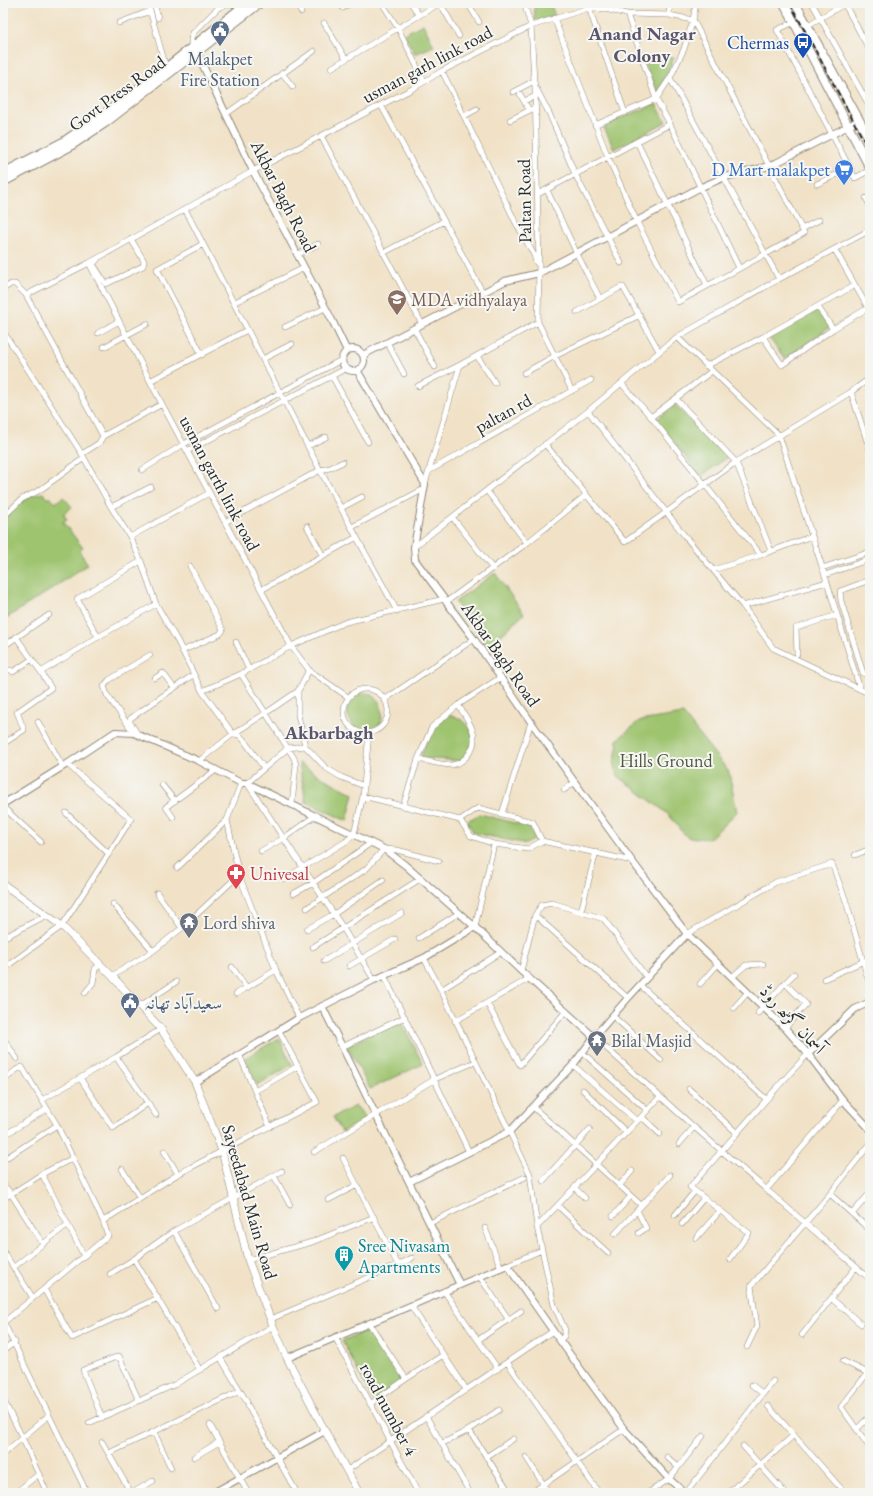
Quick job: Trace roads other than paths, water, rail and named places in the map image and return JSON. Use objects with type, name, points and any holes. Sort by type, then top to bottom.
[{"type":"main road","name":"Govt Press Road","points":[[3,182],[69,147],[105,123],[194,51],[260,3]]},
{"type":"main road","points":[[784,3],[870,169]]},
{"type":"main road","points":[[795,3],[870,140]]},
{"type":"main road","points":[[3,173],[63,142],[107,112],[166,68],[194,51],[246,4]]},
{"type":"main road","name":"Sayeedabad Main Road","points":[[3,884],[62,926],[101,964],[161,1029],[195,1082],[222,1151],[248,1260],[272,1323],[287,1358],[359,1493]]},
{"type":"street","points":[[148,3],[166,68]]},
{"type":"street","points":[[154,3],[158,18]]},
{"type":"street","points":[[296,3],[301,12]]},
{"type":"street","points":[[343,8],[350,3]]},
{"type":"street","points":[[382,3],[398,28],[424,81]]},
{"type":"street","points":[[411,3],[419,15]]},
{"type":"street","points":[[331,68],[440,3],[459,36]]},
{"type":"street","points":[[468,3],[479,22]]},
{"type":"street","name":"Paltan Road","points":[[524,3],[531,26],[536,96],[539,265],[538,322],[572,391]]},
{"type":"street","points":[[669,15],[670,3]]},
{"type":"street","points":[[595,124],[626,113],[656,99],[670,78],[684,49],[693,20],[696,3]]},
{"type":"street","points":[[812,3],[870,107]]},
{"type":"street","points":[[808,25],[845,3],[870,51]]},
{"type":"street","points":[[194,51],[191,39],[193,33],[218,8],[224,5],[246,4]]},
{"type":"street","points":[[589,8],[626,113]]},
{"type":"street","name":"usman garh link road","points":[[253,171],[412,90],[442,71],[531,26],[554,18],[589,8],[605,9],[627,14],[669,15],[693,20]]},
{"type":"street","points":[[119,23],[150,11]]},
{"type":"street","points":[[627,14],[656,99],[670,124],[699,188],[739,268]]},
{"type":"street","points":[[554,18],[608,158],[637,222],[678,302],[804,233],[693,20]]},
{"type":"street","points":[[794,22],[777,30],[855,178],[870,169]]},
{"type":"street","points":[[324,23],[346,59]]},
{"type":"street","name":"Akbar Bagh Road","points":[[194,51],[253,171],[347,351]]},
{"type":"street","points":[[226,114],[314,51]]},
{"type":"street","points":[[442,71],[534,255],[536,262],[539,265]]},
{"type":"street","points":[[282,73],[293,87]]},
{"type":"street","points":[[670,78],[780,279]]},
{"type":"street","points":[[514,92],[534,84],[549,113],[575,174],[621,263]]},
{"type":"street","points":[[520,94],[529,110]]},
{"type":"street","points":[[524,101],[536,96]]},
{"type":"street","points":[[381,105],[483,293]]},
{"type":"street","points":[[510,120],[536,107]]},
{"type":"street","points":[[464,116],[477,109]]},
{"type":"street","points":[[363,355],[505,282],[539,273],[668,206],[699,188],[725,177],[770,166],[860,120]]},
{"type":"street","points":[[538,194],[670,124]]},
{"type":"street","points":[[321,136],[422,324]]},
{"type":"street","points":[[637,142],[707,285]]},
{"type":"street","points":[[817,184],[850,168]]},
{"type":"street","points":[[132,241],[144,261],[144,264],[107,284],[104,283],[94,263],[185,209],[253,171]]},
{"type":"street","points":[[547,190],[577,254],[600,298]]},
{"type":"street","points":[[866,198],[870,206]]},
{"type":"street","points":[[185,209],[320,470],[397,611]]},
{"type":"street","points":[[802,229],[819,220]]},
{"type":"street","points":[[383,253],[444,222]]},
{"type":"street","points":[[414,547],[588,411],[677,336],[870,230]]},
{"type":"street","points":[[26,295],[132,241]]},
{"type":"street","points":[[202,355],[157,269],[203,244]]},
{"type":"street","points":[[297,255],[318,244]]},
{"type":"street","points":[[763,337],[782,365],[833,329],[869,307],[835,250]]},
{"type":"street","name":"usman garth link road","points":[[89,263],[162,404],[291,646],[309,670],[348,697]]},
{"type":"street","points":[[233,303],[304,268]]},
{"type":"street","points":[[3,289],[11,284],[15,284],[26,295],[103,436]]},
{"type":"street","points":[[706,366],[763,337],[855,285]]},
{"type":"street","points":[[577,312],[620,287],[624,287],[659,351]]},
{"type":"street","points":[[818,307],[833,329]]},
{"type":"street","points":[[285,327],[325,308]]},
{"type":"street","points":[[524,373],[555,356],[640,315]]},
{"type":"street","points":[[98,333],[119,321]]},
{"type":"street","points":[[418,386],[477,356],[538,322]]},
{"type":"street","points":[[104,347],[146,324]]},
{"type":"street","points":[[414,328],[435,367]]},
{"type":"street","points":[[150,381],[247,330]]},
{"type":"street","points":[[3,331],[83,456],[111,507],[130,537],[141,561],[156,604],[202,692],[233,734],[239,735],[243,739],[264,768]]},
{"type":"street","points":[[677,336],[706,366],[779,435],[825,575],[860,689]]},
{"type":"street","points":[[387,342],[404,374]]},
{"type":"street","points":[[263,359],[292,344]]},
{"type":"street","points":[[142,470],[184,444],[342,359],[347,351],[356,349],[363,355],[364,358],[362,365],[357,370],[347,368],[342,359]]},
{"type":"street","points":[[477,356],[495,383]]},
{"type":"street","points":[[352,527],[425,486],[460,365]]},
{"type":"street","points":[[187,451],[347,368]]},
{"type":"street","points":[[357,370],[425,486]]},
{"type":"street","points":[[651,417],[712,371]]},
{"type":"street","points":[[332,376],[368,442]]},
{"type":"street","points":[[545,444],[625,542],[736,462],[851,392],[870,378]]},
{"type":"street","name":"paltan rd","points":[[429,471],[591,380]]},
{"type":"street","points":[[621,383],[651,417],[761,555]]},
{"type":"street","points":[[851,392],[870,450]]},
{"type":"street","points":[[676,399],[736,462],[771,551]]},
{"type":"street","points":[[3,517],[22,499],[40,490],[83,456],[99,443],[103,436],[162,404]]},
{"type":"street","points":[[588,411],[743,606],[773,648],[870,694]]},
{"type":"street","points":[[308,446],[326,437]]},
{"type":"street","points":[[225,522],[320,470],[330,468],[343,462]]},
{"type":"street","name":"Akbar Bagh Road","points":[[425,486],[414,547],[415,560],[474,639],[531,722],[632,861],[688,934]]},
{"type":"street","points":[[111,507],[151,487]]},
{"type":"street","points":[[487,491],[527,543]]},
{"type":"street","points":[[130,537],[209,493]]},
{"type":"street","points":[[202,692],[250,670],[291,646],[346,622],[445,601],[493,569],[586,495]]},
{"type":"street","points":[[341,508],[362,497]]},
{"type":"street","points":[[452,518],[493,569]]},
{"type":"street","points":[[307,526],[323,556]]},
{"type":"street","points":[[713,570],[761,555],[812,536]]},
{"type":"street","points":[[261,590],[357,537]]},
{"type":"street","points":[[822,568],[870,552]]},
{"type":"street","points":[[825,575],[870,559]]},
{"type":"street","points":[[98,637],[77,599],[141,561]]},
{"type":"street","points":[[182,652],[220,634],[223,630],[190,566]]},
{"type":"street","points":[[870,580],[840,591],[841,601],[863,673],[870,676]]},
{"type":"street","points":[[743,606],[827,582]]},
{"type":"street","points":[[41,672],[156,604]]},
{"type":"street","points":[[4,646],[49,615]]},
{"type":"street","points":[[797,654],[796,628],[837,615]]},
{"type":"street","points":[[3,744],[24,730],[17,712],[51,688],[16,637]]},
{"type":"street","points":[[384,700],[474,639]]},
{"type":"street","points":[[236,642],[250,670]]},
{"type":"street","points":[[136,734],[107,696],[104,686],[109,680],[150,655]]},
{"type":"street","points":[[3,670],[11,670],[13,672],[32,659]]},
{"type":"street","points":[[199,761],[233,734],[266,714],[298,691],[309,670]]},
{"type":"street","points":[[155,678],[163,673],[174,688]]},
{"type":"street","points":[[241,674],[294,758],[296,766],[292,804]]},
{"type":"street","points":[[136,734],[129,719],[193,675]]},
{"type":"street","points":[[403,806],[418,759],[432,727],[458,705],[501,677]]},
{"type":"street","points":[[366,689],[380,695],[387,707],[387,717],[381,728],[369,733],[362,733],[353,730],[348,724],[344,715],[344,707],[348,697],[354,692],[366,689]]},
{"type":"street","points":[[298,691],[298,715],[305,746],[326,768],[341,777],[364,786]]},
{"type":"street","points":[[418,759],[453,765],[464,760],[472,750],[475,736],[470,723],[458,705]]},
{"type":"street","points":[[3,969],[62,926],[131,819],[65,765],[38,722]]},
{"type":"street","points":[[502,814],[531,722]]},
{"type":"street","points":[[3,804],[115,732],[136,734],[199,761],[316,815],[384,849],[405,865],[475,927],[566,1012],[722,1152],[870,1279]]},
{"type":"street","points":[[284,879],[345,842],[354,834],[364,786],[369,733]]},
{"type":"street","points":[[177,868],[228,820],[244,783],[288,748],[305,746]]},
{"type":"street","points":[[173,817],[166,808],[216,770]]},
{"type":"street","points":[[564,790],[575,782]]},
{"type":"street","points":[[244,783],[284,838],[324,898],[374,980]]},
{"type":"street","points":[[162,785],[175,801]]},
{"type":"street","points":[[362,796],[460,820],[471,836],[494,844],[528,849],[542,841],[632,861]]},
{"type":"street","points":[[3,807],[41,842]]},
{"type":"street","points":[[460,820],[478,808],[502,814],[533,822],[542,841]]},
{"type":"street","points":[[66,813],[109,854]]},
{"type":"street","points":[[261,851],[284,838],[316,815]]},
{"type":"street","points":[[228,820],[239,875],[276,970],[299,1018]]},
{"type":"street","points":[[293,894],[313,883],[371,843]]},
{"type":"street","points":[[195,1082],[299,1018],[384,975],[424,958],[475,927],[494,844]]},
{"type":"street","points":[[384,849],[397,850],[439,862]]},
{"type":"street","points":[[308,908],[366,870],[384,849]]},
{"type":"street","points":[[855,855],[870,849]]},
{"type":"street","points":[[581,911],[596,852]]},
{"type":"street","points":[[409,1182],[509,1132],[583,1053],[594,1037],[628,998],[688,934],[776,882],[832,864],[846,901],[870,986]]},
{"type":"street","points":[[112,976],[153,951],[182,928],[239,875]]},
{"type":"street","points":[[313,947],[420,879]]},
{"type":"street","points":[[307,928],[334,914],[383,880]]},
{"type":"street","points":[[157,893],[182,928]]},
{"type":"street","points":[[521,970],[535,916],[542,905],[552,903],[604,918],[647,978]]},
{"type":"street","points":[[113,904],[153,951]]},
{"type":"street","points":[[419,938],[459,913]]},
{"type":"street","points":[[324,961],[402,914]]},
{"type":"street","points":[[3,938],[47,916]]},
{"type":"street","points":[[535,916],[628,998]]},
{"type":"street","name":"آسمان گڑھ روڈ","points":[[688,934],[785,1028],[808,1054],[843,1100],[870,1129]]},
{"type":"street","points":[[349,966],[395,939]]},
{"type":"street","points":[[441,990],[501,952]]},
{"type":"street","points":[[424,958],[530,1174],[537,1227],[554,1305],[565,1330],[564,1336],[560,1340]]},
{"type":"street","points":[[824,978],[864,961]]},
{"type":"street","points":[[85,993],[93,983],[95,969],[101,964]]},
{"type":"street","points":[[700,984],[718,964]]},
{"type":"street","points":[[732,977],[746,965],[763,964]]},
{"type":"street","points":[[232,967],[247,988]]},
{"type":"street","points":[[236,994],[276,970]]},
{"type":"street","points":[[758,1014],[794,974]]},
{"type":"street","points":[[384,975],[469,1152]]},
{"type":"street","points":[[455,1021],[530,978]]},
{"type":"street","points":[[140,1006],[176,982]]},
{"type":"street","points":[[785,983],[806,1004],[785,1028]]},
{"type":"street","points":[[640,986],[766,1099]]},
{"type":"street","points":[[734,1008],[748,992]]},
{"type":"street","points":[[730,1259],[749,1233],[690,1187],[738,1134],[766,1099],[808,1054],[855,1009],[870,1002]]},
{"type":"street","points":[[487,1003],[520,1065],[566,1012]]},
{"type":"street","points":[[322,1006],[377,1114],[460,1285]]},
{"type":"street","points":[[613,1016],[661,1060]]},
{"type":"street","points":[[342,1047],[405,1017]]},
{"type":"street","points":[[42,1100],[161,1029]]},
{"type":"street","points":[[103,1221],[178,1174],[317,1102],[279,1031]]},
{"type":"street","points":[[3,1038],[17,1060]]},
{"type":"street","points":[[3,1054],[10,1049]]},
{"type":"street","points":[[583,1053],[648,1110]]},
{"type":"street","points":[[239,1054],[270,1127]]},
{"type":"street","points":[[116,1057],[156,1115]]},
{"type":"street","points":[[314,1152],[435,1079],[475,1062]]},
{"type":"street","points":[[573,1064],[637,1121]]},
{"type":"street","points":[[255,1091],[298,1066]]},
{"type":"street","points":[[3,1081],[22,1067],[57,1124],[103,1221],[108,1236],[4,1321],[86,1493]]},
{"type":"street","points":[[80,1078],[112,1128],[148,1103]]},
{"type":"street","points":[[689,1089],[738,1134]]},
{"type":"street","points":[[583,1090],[627,1133]]},
{"type":"street","points":[[537,1227],[660,1097]]},
{"type":"street","points":[[766,1190],[843,1100]]},
{"type":"street","points":[[533,1107],[641,1205]]},
{"type":"street","points":[[3,1136],[47,1109]]},
{"type":"street","points":[[642,1117],[660,1134]]},
{"type":"street","points":[[3,1160],[57,1124]]},
{"type":"street","points":[[679,1144],[694,1127]]},
{"type":"street","points":[[544,1181],[590,1129]]},
{"type":"street","points":[[747,1347],[757,1326],[751,1286],[830,1194],[870,1144]]},
{"type":"street","points":[[164,1151],[178,1174]]},
{"type":"street","points":[[3,1199],[42,1174],[73,1158]]},
{"type":"street","points":[[343,1158],[398,1265]]},
{"type":"street","points":[[122,1169],[140,1198]]},
{"type":"street","points":[[110,1274],[174,1231],[282,1171]]},
{"type":"street","points":[[619,1186],[632,1171]]},
{"type":"street","points":[[42,1174],[84,1256]]},
{"type":"street","points":[[615,1234],[670,1175]]},
{"type":"street","points":[[274,1176],[290,1205]]},
{"type":"street","points":[[430,1223],[525,1177]]},
{"type":"street","points":[[3,1184],[43,1244]]},
{"type":"street","points":[[328,1200],[357,1185]]},
{"type":"street","points":[[575,1188],[584,1198]]},
{"type":"street","points":[[675,1215],[696,1191]]},
{"type":"street","points":[[852,1214],[870,1193]]},
{"type":"street","points":[[830,1194],[870,1230]]},
{"type":"street","points":[[613,1216],[631,1196]]},
{"type":"street","points":[[682,1224],[704,1198]]},
{"type":"street","points":[[558,1206],[608,1253]]},
{"type":"street","points":[[637,1210],[646,1228],[639,1233]]},
{"type":"street","points":[[696,1238],[720,1211]]},
{"type":"street","points":[[248,1260],[312,1242],[374,1217]]},
{"type":"street","points":[[14,1268],[68,1224]]},
{"type":"street","points":[[485,1228],[501,1268]]},
{"type":"street","points":[[174,1231],[218,1309]]},
{"type":"street","points":[[287,1358],[542,1250]]},
{"type":"street","points":[[3,1251],[33,1298]]},
{"type":"street","points":[[90,1423],[174,1385],[220,1357],[260,1336],[272,1323],[412,1258]]},
{"type":"street","points":[[134,1259],[200,1370]]},
{"type":"street","points":[[507,1265],[624,1429],[669,1479],[685,1493],[773,1381]]},
{"type":"street","points":[[802,1335],[856,1267]]},
{"type":"street","points":[[480,1277],[509,1320]]},
{"type":"street","points":[[44,1289],[72,1338],[158,1298]]},
{"type":"street","points":[[444,1291],[498,1369]]},
{"type":"street","points":[[832,1299],[861,1324]]},
{"type":"street","points":[[411,1306],[466,1389]]},
{"type":"street","points":[[478,1340],[521,1311]]},
{"type":"street","points":[[369,1324],[406,1379]]},
{"type":"street","points":[[346,1471],[553,1331]]},
{"type":"street","name":"road number 4","points":[[335,1337],[418,1493]]},
{"type":"street","points":[[3,1351],[14,1342]]},
{"type":"street","points":[[370,1404],[443,1355]]},
{"type":"street","points":[[102,1418],[83,1370],[119,1356],[139,1401]]},
{"type":"street","points":[[220,1357],[298,1493]]},
{"type":"street","points":[[843,1361],[869,1372],[841,1407],[870,1448]]},
{"type":"street","points":[[507,1362],[599,1493]]},
{"type":"street","points":[[752,1386],[762,1394]]},
{"type":"street","points":[[109,1453],[240,1391]]},
{"type":"street","points":[[3,1400],[22,1437],[47,1493]]},
{"type":"street","points":[[768,1406],[845,1493]]},
{"type":"street","points":[[443,1443],[469,1430],[499,1410]]},
{"type":"street","points":[[3,1454],[48,1416]]},
{"type":"street","points":[[426,1416],[443,1443],[470,1493]]},
{"type":"street","points":[[856,1429],[870,1416]]},
{"type":"street","points":[[210,1425],[248,1493]]},
{"type":"street","points":[[531,1493],[624,1429]]},
{"type":"street","points":[[469,1430],[510,1493]]},
{"type":"street","points":[[213,1493],[325,1431]]},
{"type":"street","points":[[154,1432],[171,1468]]},
{"type":"street","points":[[728,1493],[759,1464],[794,1435]]},
{"type":"street","points":[[648,1493],[669,1479],[703,1436]]},
{"type":"street","points":[[486,1457],[513,1439]]},
{"type":"street","points":[[102,1442],[131,1493],[153,1481]]},
{"type":"street","points":[[194,1456],[219,1442]]},
{"type":"street","points":[[743,1446],[785,1493]]},
{"type":"street","points":[[667,1456],[678,1467]]},
{"type":"street","points":[[526,1457],[549,1493]]},
{"type":"street","points":[[15,1493],[39,1474]]},
{"type":"street","points":[[864,1493],[870,1488]]},
{"type":"railway","points":[[790,3],[870,152]]},
{"type":"place","name":"Malakpet Fire Station","points":[[220,47]]},
{"type":"place","name":"Chermas","points":[[803,59]]},
{"type":"place","name":"D Mart malakpet","points":[[844,186]]},
{"type":"place","name":"MDA vidhyalaya","points":[[397,316]]},
{"type":"place","name":"Univesal","points":[[236,890]]},
{"type":"place","name":"Lord shiva","points":[[189,939]]},
{"type":"place","name":"سعیدآباد تھانہ","points":[[130,1019]]},
{"type":"place","name":"Bilal Masjid","points":[[597,1057]]},
{"type":"place","name":"Sree Nivasam Apartments","points":[[344,1272]]},
{"type":"district","name":"Anand Nagar Colony","points":[[642,44]]},
{"type":"district","name":"Akbarbagh","points":[[329,732]]},
{"type":"park label","name":"Hills Ground","points":[[666,760]]}]
